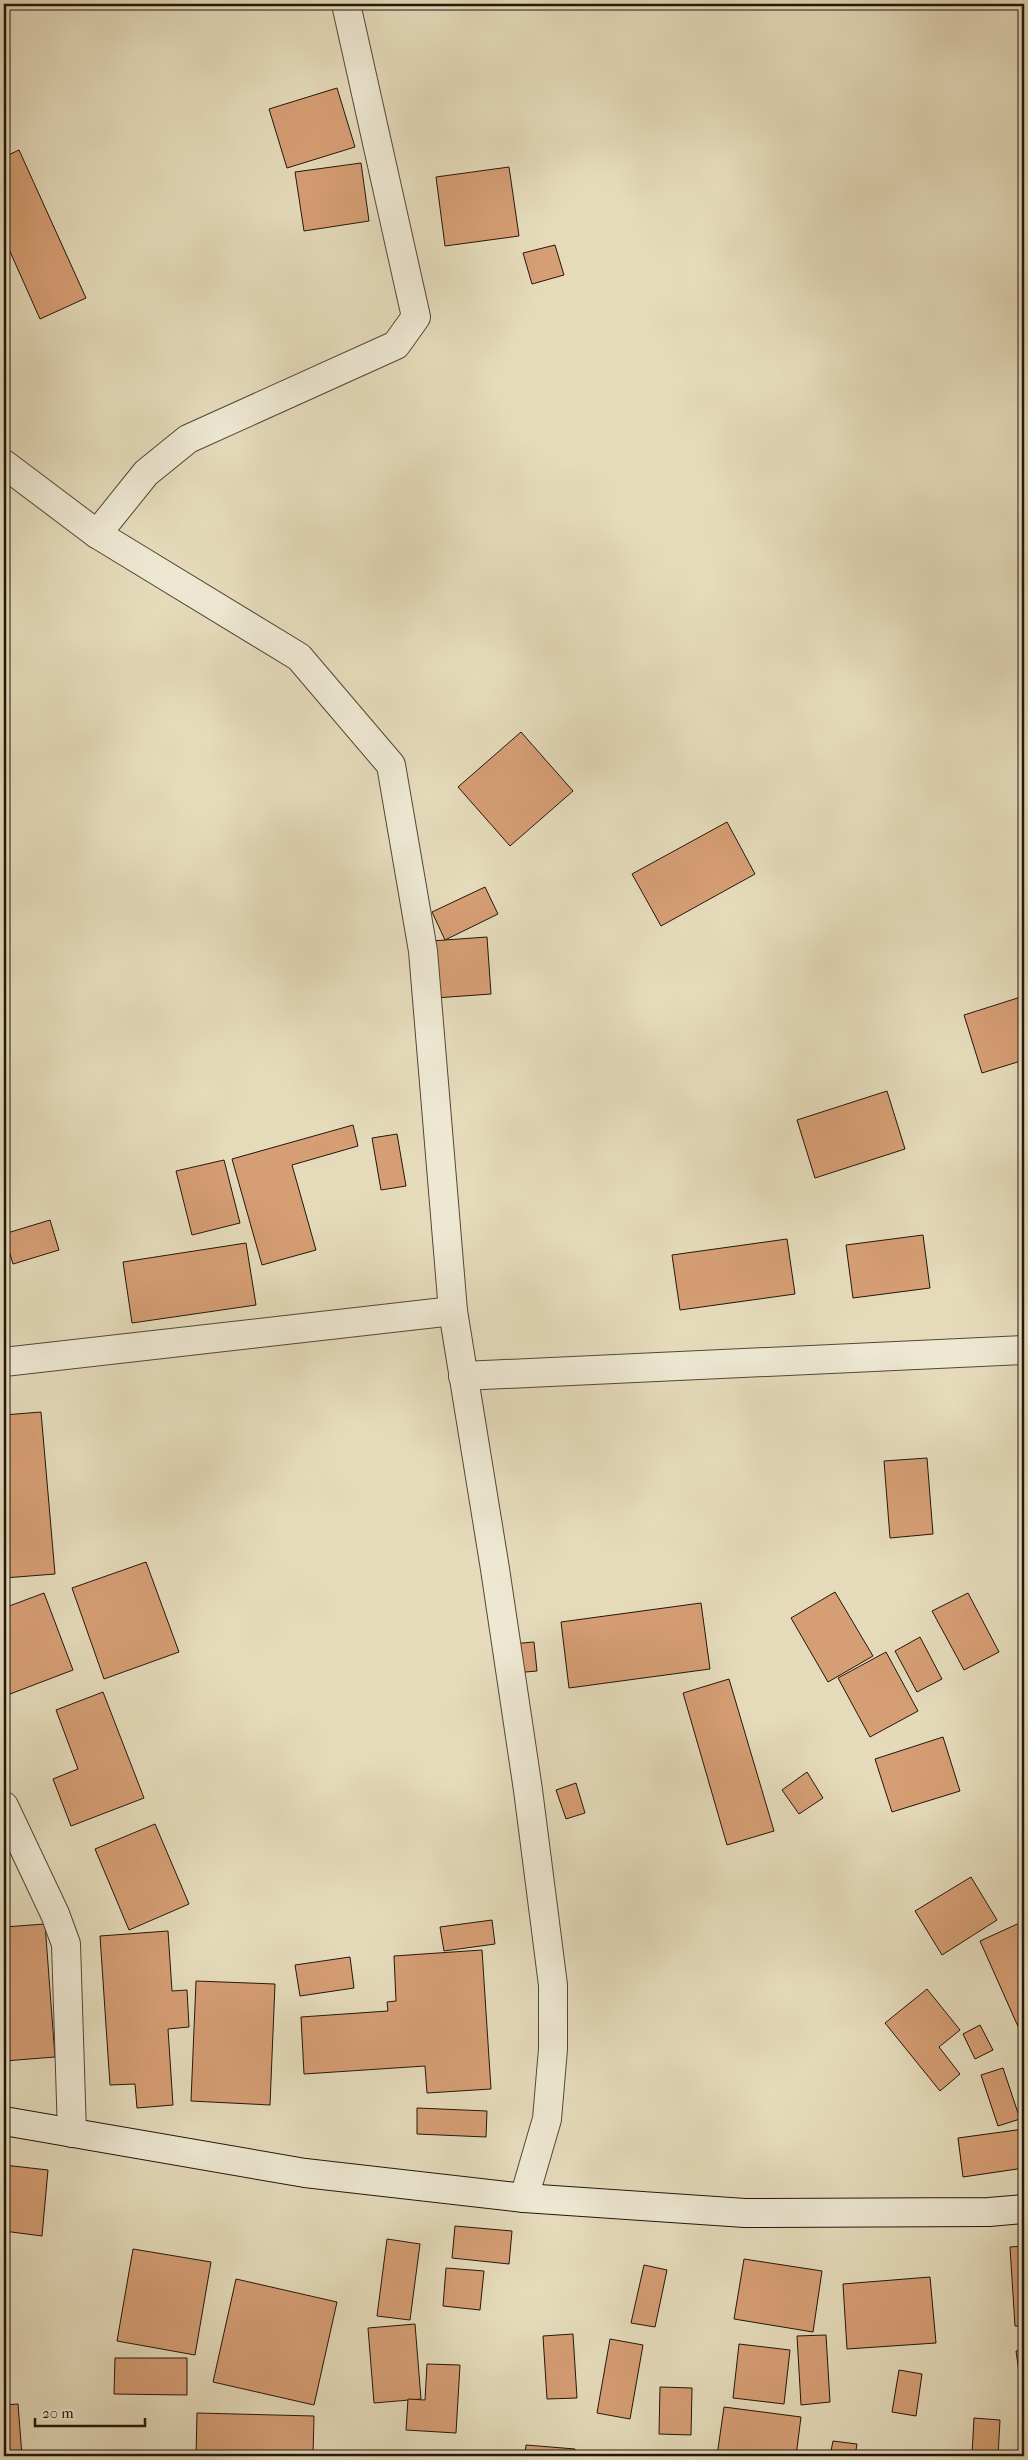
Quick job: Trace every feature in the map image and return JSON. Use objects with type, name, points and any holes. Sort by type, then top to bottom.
[{"type":"street","points":[[97,534],[146,472],[188,439],[396,345],[416,316],[346,4]]},
{"type":"street","points":[[4,464],[97,534],[299,657],[391,765],[423,951],[452,1312],[496,1570],[527,1780],[553,1985],[552,2049],[547,2119],[524,2198]]},
{"type":"street","points":[[4,1362],[452,1312]]},
{"type":"street","points":[[463,1376],[1024,1350]]},
{"type":"street","points":[[4,1806],[55,1914],[66,1944],[72,2133]]},
{"type":"street","points":[[4,2121],[306,2173],[524,2198],[745,2213],[989,2212],[1024,2209]]},
{"type":"building","points":[[337,88],[355,147],[287,168],[269,109]]},
{"type":"building","points":[[19,150],[86,298],[40,319],[4,238],[4,157]]},
{"type":"building","points":[[361,163],[369,221],[304,231],[295,172]]},
{"type":"building","points":[[509,167],[519,236],[445,246],[436,177]]},
{"type":"building","points":[[555,245],[564,275],[532,284],[523,253]]},
{"type":"building","points":[[521,732],[573,791],[510,846],[458,787]]},
{"type":"building","points":[[727,822],[755,874],[661,926],[632,874]]},
{"type":"building","points":[[485,887],[498,914],[445,940],[432,912]]},
{"type":"building","points":[[487,937],[491,994],[435,998],[431,941]]},
{"type":"building","points":[[1024,996],[1024,1060],[982,1073],[964,1015]]},
{"type":"building","points":[[887,1091],[905,1149],[815,1178],[797,1120]]},
{"type":"building","points":[[353,1125],[358,1146],[292,1165],[316,1250],[262,1265],[232,1159]]},
{"type":"building","points":[[397,1134],[406,1186],[381,1190],[372,1138]]},
{"type":"building","points":[[224,1160],[240,1223],[192,1235],[176,1171]]},
{"type":"building","points":[[50,1220],[59,1250],[13,1264],[4,1234]]},
{"type":"building","points":[[923,1235],[930,1288],[853,1298],[846,1245]]},
{"type":"building","points":[[787,1239],[795,1294],[680,1310],[672,1255]]},
{"type":"building","points":[[246,1243],[256,1305],[132,1323],[123,1262]]},
{"type":"building","points":[[41,1412],[55,1574],[4,1578],[4,1415]]},
{"type":"building","points":[[927,1458],[933,1534],[890,1538],[884,1461]]},
{"type":"building","points":[[146,1562],[179,1652],[104,1679],[72,1588]]},
{"type":"building","points":[[835,1592],[873,1656],[828,1682],[791,1618]]},
{"type":"building","points":[[44,1593],[73,1670],[10,1694],[4,1678],[4,1608]]},
{"type":"building","points":[[968,1593],[999,1652],[964,1670],[932,1611]]},
{"type":"building","points":[[701,1603],[710,1669],[569,1688],[561,1622]]},
{"type":"building","points":[[920,1637],[942,1679],[917,1692],[895,1651]]},
{"type":"building","points":[[534,1642],[537,1671],[514,1673],[511,1644]]},
{"type":"building","points":[[886,1652],[918,1711],[870,1737],[838,1678]]},
{"type":"building","points":[[729,1679],[774,1831],[727,1845],[683,1693]]},
{"type":"building","points":[[103,1692],[144,1798],[71,1826],[53,1779],[78,1769],[56,1710]]},
{"type":"building","points":[[943,1737],[960,1791],[892,1812],[875,1759]]},
{"type":"building","points":[[807,1772],[823,1798],[799,1814],[782,1790]]},
{"type":"building","points":[[576,1783],[585,1813],[566,1819],[556,1790]]},
{"type":"building","points":[[155,1824],[189,1904],[129,1930],[95,1849]]},
{"type":"building","points":[[1024,1838],[1024,1849],[1020,1840]]},
{"type":"building","points":[[971,1877],[997,1920],[942,1955],[915,1911]]},
{"type":"building","points":[[492,1920],[495,1944],[444,1951],[440,1927]]},
{"type":"building","points":[[1024,1921],[1024,2030],[1020,2031],[980,1941]]},
{"type":"building","points":[[45,1924],[55,2057],[4,2061],[4,1927]]},
{"type":"building","points":[[168,1931],[172,1991],[187,1990],[189,2027],[168,2029],[173,2105],[137,2108],[135,2084],[110,2085],[100,1936]]},
{"type":"building","points":[[482,1950],[491,2089],[427,2093],[425,2066],[304,2074],[301,2017],[388,2011],[387,2002],[396,2001],[394,1956]]},
{"type":"building","points":[[350,1957],[354,1988],[300,1996],[295,1965]]},
{"type":"building","points":[[196,1981],[275,1984],[270,2105],[191,2101]]},
{"type":"building","points":[[927,1989],[960,2030],[939,2047],[960,2074],[940,2091],[885,2023]]},
{"type":"building","points":[[980,2025],[993,2050],[975,2059],[963,2034]]},
{"type":"building","points":[[1003,2068],[1020,2119],[998,2126],[981,2075]]},
{"type":"building","points":[[417,2108],[487,2111],[486,2137],[417,2134]]},
{"type":"building","points":[[1024,2129],[1024,2168],[963,2177],[958,2138]]},
{"type":"building","points":[[4,2165],[48,2170],[42,2236],[4,2231]]},
{"type":"building","points":[[455,2226],[512,2231],[509,2264],[452,2258]]},
{"type":"building","points":[[387,2239],[420,2244],[410,2320],[377,2316]]},
{"type":"building","points":[[1024,2246],[1024,2326],[1015,2326],[1010,2247]]},
{"type":"building","points":[[133,2249],[211,2262],[195,2355],[117,2341]]},
{"type":"building","points":[[744,2259],[822,2271],[813,2332],[734,2319]]},
{"type":"building","points":[[644,2265],[667,2270],[655,2327],[631,2323]]},
{"type":"building","points":[[446,2268],[484,2271],[480,2310],[443,2306]]},
{"type":"building","points":[[930,2277],[936,2343],[847,2349],[843,2284]]},
{"type":"building","points":[[236,2279],[337,2302],[314,2405],[213,2382]]},
{"type":"building","points":[[415,2324],[421,2399],[374,2403],[368,2328]]},
{"type":"building","points":[[573,2334],[577,2398],[547,2399],[543,2336]]},
{"type":"building","points":[[826,2335],[830,2402],[801,2405],[797,2336]]},
{"type":"building","points":[[610,2339],[643,2345],[630,2419],[597,2413]]},
{"type":"building","points":[[739,2344],[790,2350],[784,2404],[733,2398]]},
{"type":"building","points":[[1024,2350],[1024,2407],[1016,2351]]},
{"type":"building","points":[[115,2358],[187,2358],[187,2395],[114,2394]]},
{"type":"building","points":[[427,2364],[460,2365],[456,2433],[406,2430],[408,2399],[425,2400]]},
{"type":"building","points":[[899,2370],[922,2374],[916,2416],[892,2412]]},
{"type":"building","points":[[660,2387],[692,2388],[691,2435],[659,2434]]},
{"type":"building","points":[[18,2404],[22,2456],[4,2456],[4,2405]]},
{"type":"building","points":[[724,2407],[801,2417],[796,2456],[717,2456]]},
{"type":"building","points":[[197,2413],[314,2416],[313,2456],[196,2456]]},
{"type":"building","points":[[974,2418],[1000,2420],[998,2456],[972,2455]]},
{"type":"building","points":[[833,2441],[857,2444],[855,2456],[830,2456]]},
{"type":"building","points":[[526,2445],[575,2449],[575,2456],[525,2456]]}]
